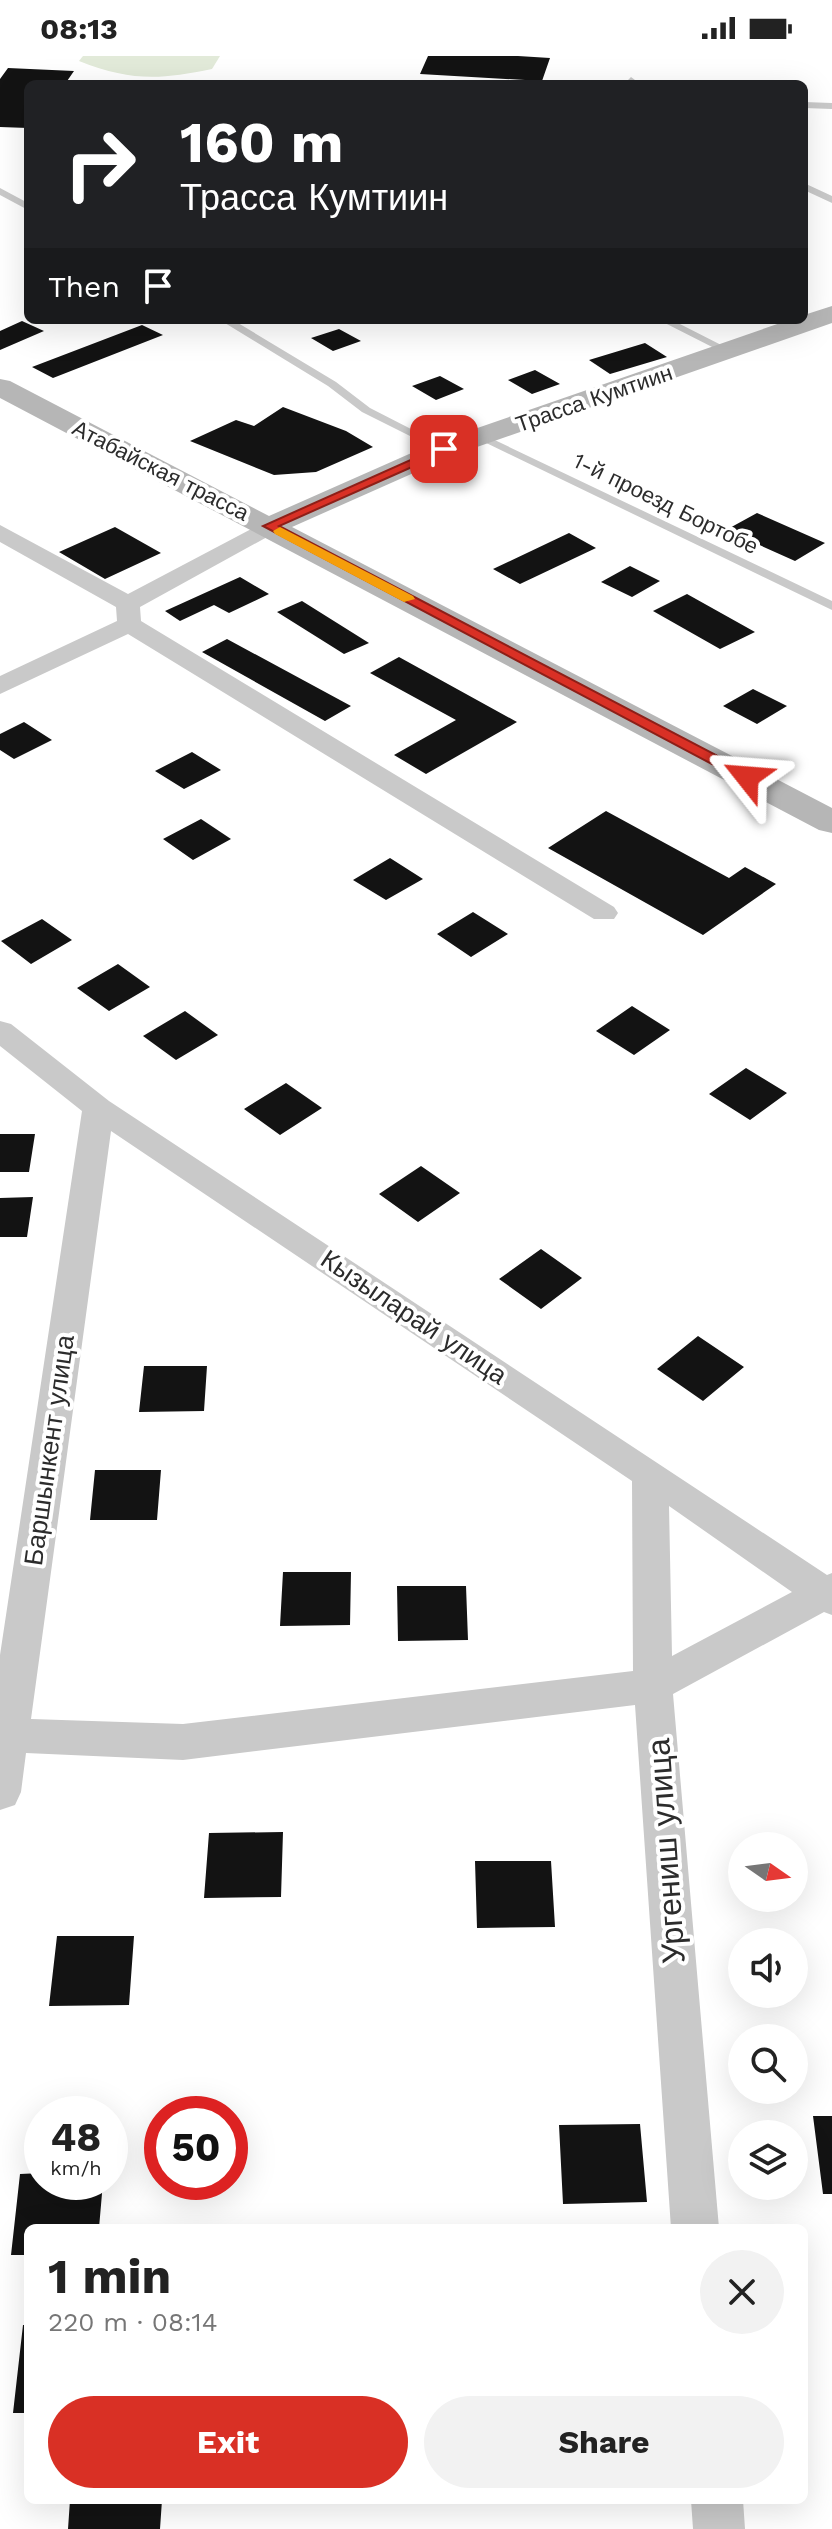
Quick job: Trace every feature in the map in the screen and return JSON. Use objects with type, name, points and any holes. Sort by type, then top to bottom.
[{"type":"main road","name":"Трасса Кумтиин","points":[[808,323],[832,314]]},
{"type":"main road","name":"Трасса Кумтиин","points":[[270,526],[444,449],[804,324]]},
{"type":"main road","name":"Атабайская трасса","points":[[0,387],[832,822]]},
{"type":"street","points":[[0,686],[128,614],[270,526]]},
{"type":"street","points":[[0,532],[604,913]]},
{"type":"street","name":"Кызыларай улица","points":[[0,1031],[98,1108],[830,1594]]},
{"type":"street","name":"Баршынкент улица","points":[[0,1792],[4,1735],[98,1108]]},
{"type":"street","name":"Ургениш улица","points":[[650,1474],[653,1686],[695,2224]]},
{"type":"street","points":[[4,1735],[183,1742],[653,1686],[830,1594]]},
{"type":"street","points":[[717,2504],[719,2529]]},
{"type":"lane","points":[[808,105],[832,106]]},
{"type":"lane","points":[[808,188],[832,200]]},
{"type":"lane","points":[[0,191],[24,205]]},
{"type":"lane","points":[[232,324],[332,384],[366,410],[444,449]]},
{"type":"lane","points":[[672,324],[728,351]]},
{"type":"lane","name":"1-й проезд Бортобе","points":[[482,437],[832,606]]},
{"type":"green space","points":[[83,56],[220,56],[212,69],[145,77],[97,68],[79,61]]},
{"type":"building","points":[[428,56],[550,58],[542,80],[420,74]]},
{"type":"building","points":[[8,68],[74,71],[68,80],[24,80],[24,128],[0,127],[0,79]]},
{"type":"building","points":[[22,321],[44,331],[0,350],[0,331]]},
{"type":"building","points":[[142,325],[163,335],[53,378],[32,367]]},
{"type":"building","points":[[339,329],[361,341],[333,351],[311,338]]},
{"type":"building","points":[[645,343],[667,357],[610,374],[589,360]]},
{"type":"building","points":[[535,370],[560,384],[532,394],[508,380]]},
{"type":"building","points":[[440,376],[464,389],[436,400],[412,386]]},
{"type":"building","points":[[283,407],[346,431],[373,447],[316,472],[274,475],[190,441],[236,420],[254,426]]},
{"type":"building","points":[[757,513],[825,543],[795,561],[726,530]]},
{"type":"building","points":[[115,527],[161,553],[105,579],[59,552]]},
{"type":"building","points":[[569,533],[596,548],[520,584],[493,569]]},
{"type":"building","points":[[630,566],[660,581],[632,597],[601,582]]},
{"type":"building","points":[[240,577],[269,594],[229,613],[214,605],[180,621],[165,611]]},
{"type":"building","points":[[687,594],[755,632],[720,649],[653,611]]},
{"type":"building","points":[[302,601],[369,643],[344,654],[277,612]]},
{"type":"building","points":[[227,639],[351,706],[325,721],[202,652]]},
{"type":"building","points":[[399,657],[517,722],[426,774],[394,755],[456,720],[370,673]]},
{"type":"building","points":[[753,689],[787,706],[757,724],[723,706]]},
{"type":"building","points":[[24,722],[52,740],[14,759],[0,750],[0,734]]},
{"type":"building","points":[[192,752],[221,770],[184,789],[155,771]]},
{"type":"building","points":[[606,811],[729,878],[745,867],[776,884],[703,935],[548,848]]},
{"type":"building","points":[[201,819],[231,839],[193,860],[163,839]]},
{"type":"building","points":[[390,858],[423,879],[386,900],[353,880]]},
{"type":"building","points":[[473,912],[508,934],[471,957],[437,934]]},
{"type":"building","points":[[42,919],[72,940],[31,964],[1,941]]},
{"type":"building","points":[[118,964],[150,987],[109,1011],[77,988]]},
{"type":"building","points":[[632,1006],[670,1030],[634,1055],[596,1031]]},
{"type":"building","points":[[185,1011],[218,1035],[176,1060],[143,1036]]},
{"type":"building","points":[[746,1068],[787,1093],[750,1120],[709,1094]]},
{"type":"building","points":[[286,1083],[322,1108],[280,1135],[244,1109]]},
{"type":"building","points":[[0,1134],[35,1134],[29,1172],[0,1172]]},
{"type":"building","points":[[421,1166],[460,1193],[418,1222],[379,1194]]},
{"type":"building","points":[[33,1197],[27,1237],[0,1237],[0,1198]]},
{"type":"building","points":[[541,1249],[582,1278],[541,1309],[499,1279]]},
{"type":"building","points":[[698,1336],[744,1367],[703,1401],[657,1369]]},
{"type":"building","points":[[144,1366],[207,1366],[204,1411],[139,1412]]},
{"type":"building","points":[[95,1470],[161,1470],[157,1520],[90,1520]]},
{"type":"building","points":[[283,1572],[351,1572],[350,1625],[280,1626]]},
{"type":"building","points":[[397,1586],[466,1586],[468,1640],[398,1641]]},
{"type":"building","points":[[283,1832],[281,1897],[204,1898],[209,1833]]},
{"type":"building","points":[[475,1861],[551,1861],[555,1927],[477,1928]]},
{"type":"building","points":[[57,1936],[134,1936],[129,2005],[49,2006]]},
{"type":"building","points":[[813,2116],[832,2116],[832,2194],[823,2194]]},
{"type":"building","points":[[640,2124],[647,2202],[563,2204],[559,2125]]},
{"type":"building","points":[[20,2174],[24,2174],[24,2200],[101,2200],[99,2224],[24,2224],[24,2255],[11,2255]]},
{"type":"building","points":[[23,2325],[24,2325],[24,2413],[13,2413]]},
{"type":"building","points":[[70,2504],[162,2504],[160,2529],[68,2529]]},
{"type":"slow traffic","points":[[280,531],[409,599]]},
{"type":"route","points":[[444,449],[270,526],[747,777]]}]
